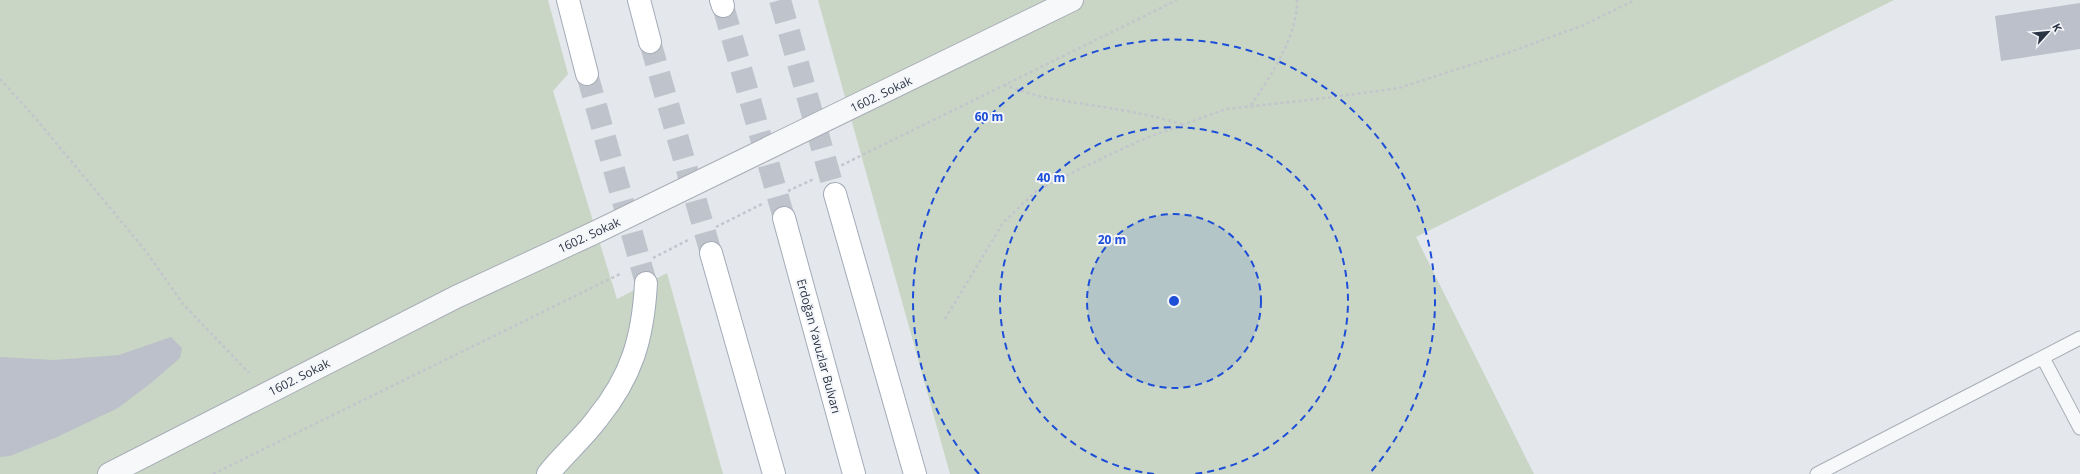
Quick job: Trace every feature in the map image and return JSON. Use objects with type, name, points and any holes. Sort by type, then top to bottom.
[{"type":"main road","points":[[568,0],[587,74]]},
{"type":"main road","points":[[639,0],[650,42]]},
{"type":"main road","points":[[835,194],[915,474]]},
{"type":"main road","name":"Erdoğan Yavuzlar Bulvarı","points":[[784,218],[854,474]]},
{"type":"main road","points":[[711,253],[774,474]]},
{"type":"main road","points":[[548,474],[597,420],[631,367],[645,314],[646,283]]},
{"type":"street","name":"1602. Sokak","points":[[109,474],[456,297],[596,232],[1072,0]]},
{"type":"lane","points":[[1817,474],[2080,338]]},
{"type":"lane","points":[[2043,358],[2080,428]]},
{"type":"path","points":[[1250,106],[1265,84],[1292,32],[1297,10],[1297,0]]},
{"type":"path","points":[[945,319],[1003,223],[1036,191],[1141,140],[1226,109],[1318,99],[1398,88],[1507,54],[1584,25],[1635,0]]},
{"type":"path","points":[[0,79],[37,120],[145,250],[183,304],[244,368],[265,395]]},
{"type":"path","points":[[1003,85],[1053,99],[1123,109],[1161,117],[1185,125]]},
{"type":"green space","points":[[0,0],[548,0],[568,74],[553,91],[617,299],[667,273],[723,474],[0,474]]},
{"type":"green space","points":[[818,0],[1894,0],[1416,237],[1534,474],[950,474]]},
{"type":"building","points":[[2080,3],[2080,49],[2001,61],[1995,16]]},
{"type":"building","points":[[171,337],[182,348],[180,358],[151,383],[118,408],[57,437],[10,456],[0,457],[0,357],[54,360],[119,355]]},
{"type":"tunnel","points":[[780,0],[835,194]]},
{"type":"tunnel","points":[[723,6],[784,218]]},
{"type":"tunnel","points":[[650,42],[711,253]]},
{"type":"tunnel","points":[[587,74],[646,283]]}]
